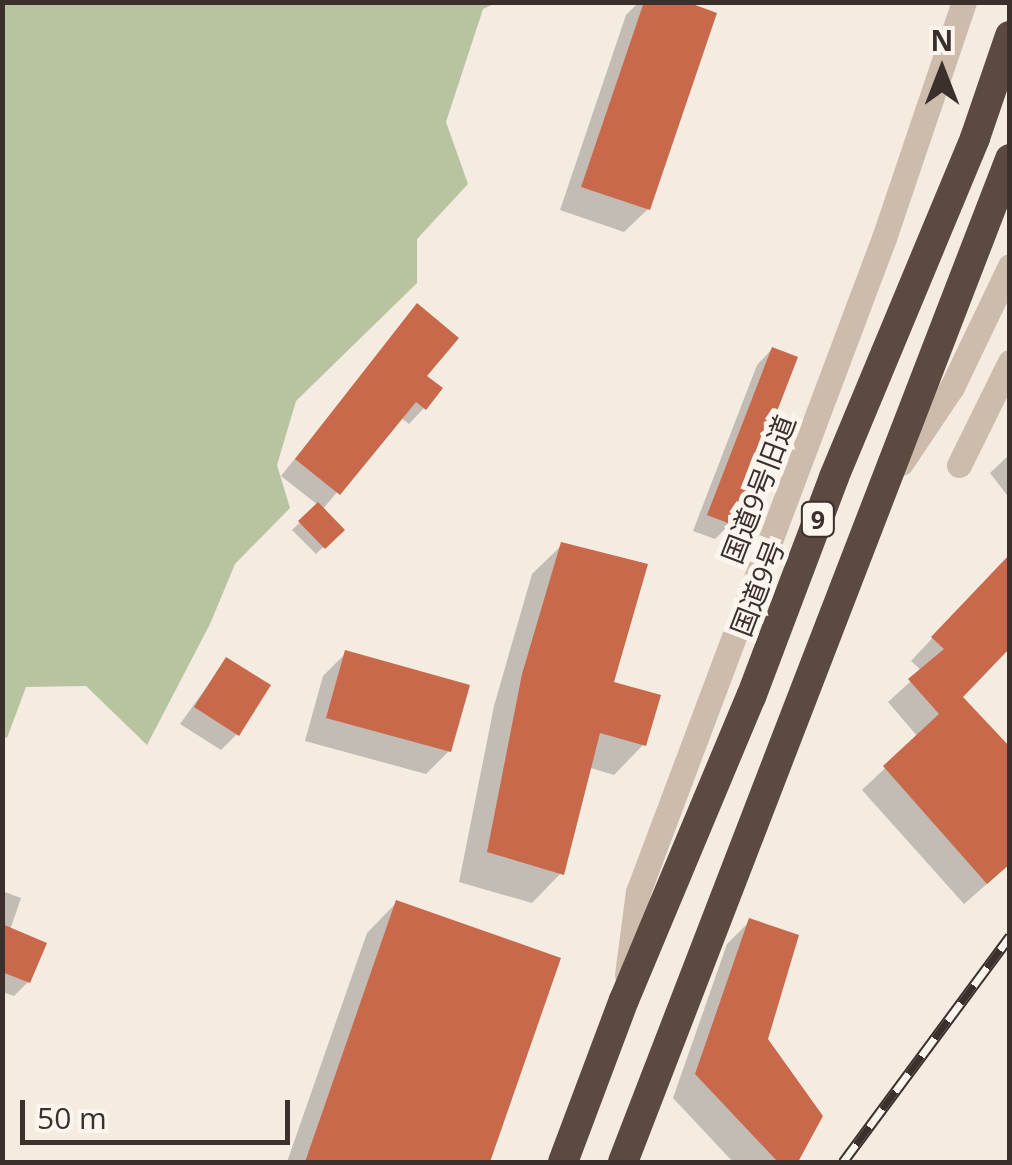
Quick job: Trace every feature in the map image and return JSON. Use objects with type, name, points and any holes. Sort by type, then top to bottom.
[{"type":"highway","name":"国道9号","points":[[563,1162],[624,1000],[975,138],[1010,36]]},
{"type":"highway","name":"9","points":[[623,1162],[1010,159]]},
{"type":"street","name":"国道9号旧道","points":[[624,1000],[638,892],[884,238],[964,2]]},
{"type":"street","points":[[888,482],[952,387],[1010,266]]},
{"type":"street","points":[[959,465],[1010,362]]},
{"type":"green space","points":[[2,3],[496,3],[483,9],[446,122],[468,184],[417,239],[417,283],[296,401],[277,465],[290,508],[235,564],[210,624],[147,745],[86,686],[26,687],[7,738],[3,736]]},
{"type":"building","points":[[644,2],[687,2],[717,13],[650,210],[581,187]]},
{"type":"building","points":[[417,303],[459,338],[427,376],[443,388],[426,410],[416,402],[340,495],[295,459]]},
{"type":"building","points":[[772,347],[798,357],[733,525],[707,515]]},
{"type":"building","points":[[318,502],[345,530],[325,549],[298,521]]},
{"type":"building","points":[[561,542],[648,564],[614,682],[661,695],[646,746],[600,733],[564,875],[487,852],[522,674]]},
{"type":"building","points":[[1010,554],[1010,648],[963,697],[1010,747],[1010,864],[987,884],[883,766],[939,714],[908,679],[944,649],[931,637]]},
{"type":"building","points":[[345,650],[470,685],[451,752],[326,718]]},
{"type":"building","points":[[226,657],[271,685],[239,736],[194,707]]},
{"type":"building","points":[[396,900],[561,958],[490,1162],[305,1162]]},
{"type":"building","points":[[749,918],[799,935],[768,1039],[823,1116],[798,1162],[778,1162],[695,1074]]},
{"type":"building","points":[[2,924],[47,943],[30,983],[2,972]]},
{"type":"railway","points":[[843,1162],[1010,936]]}]
